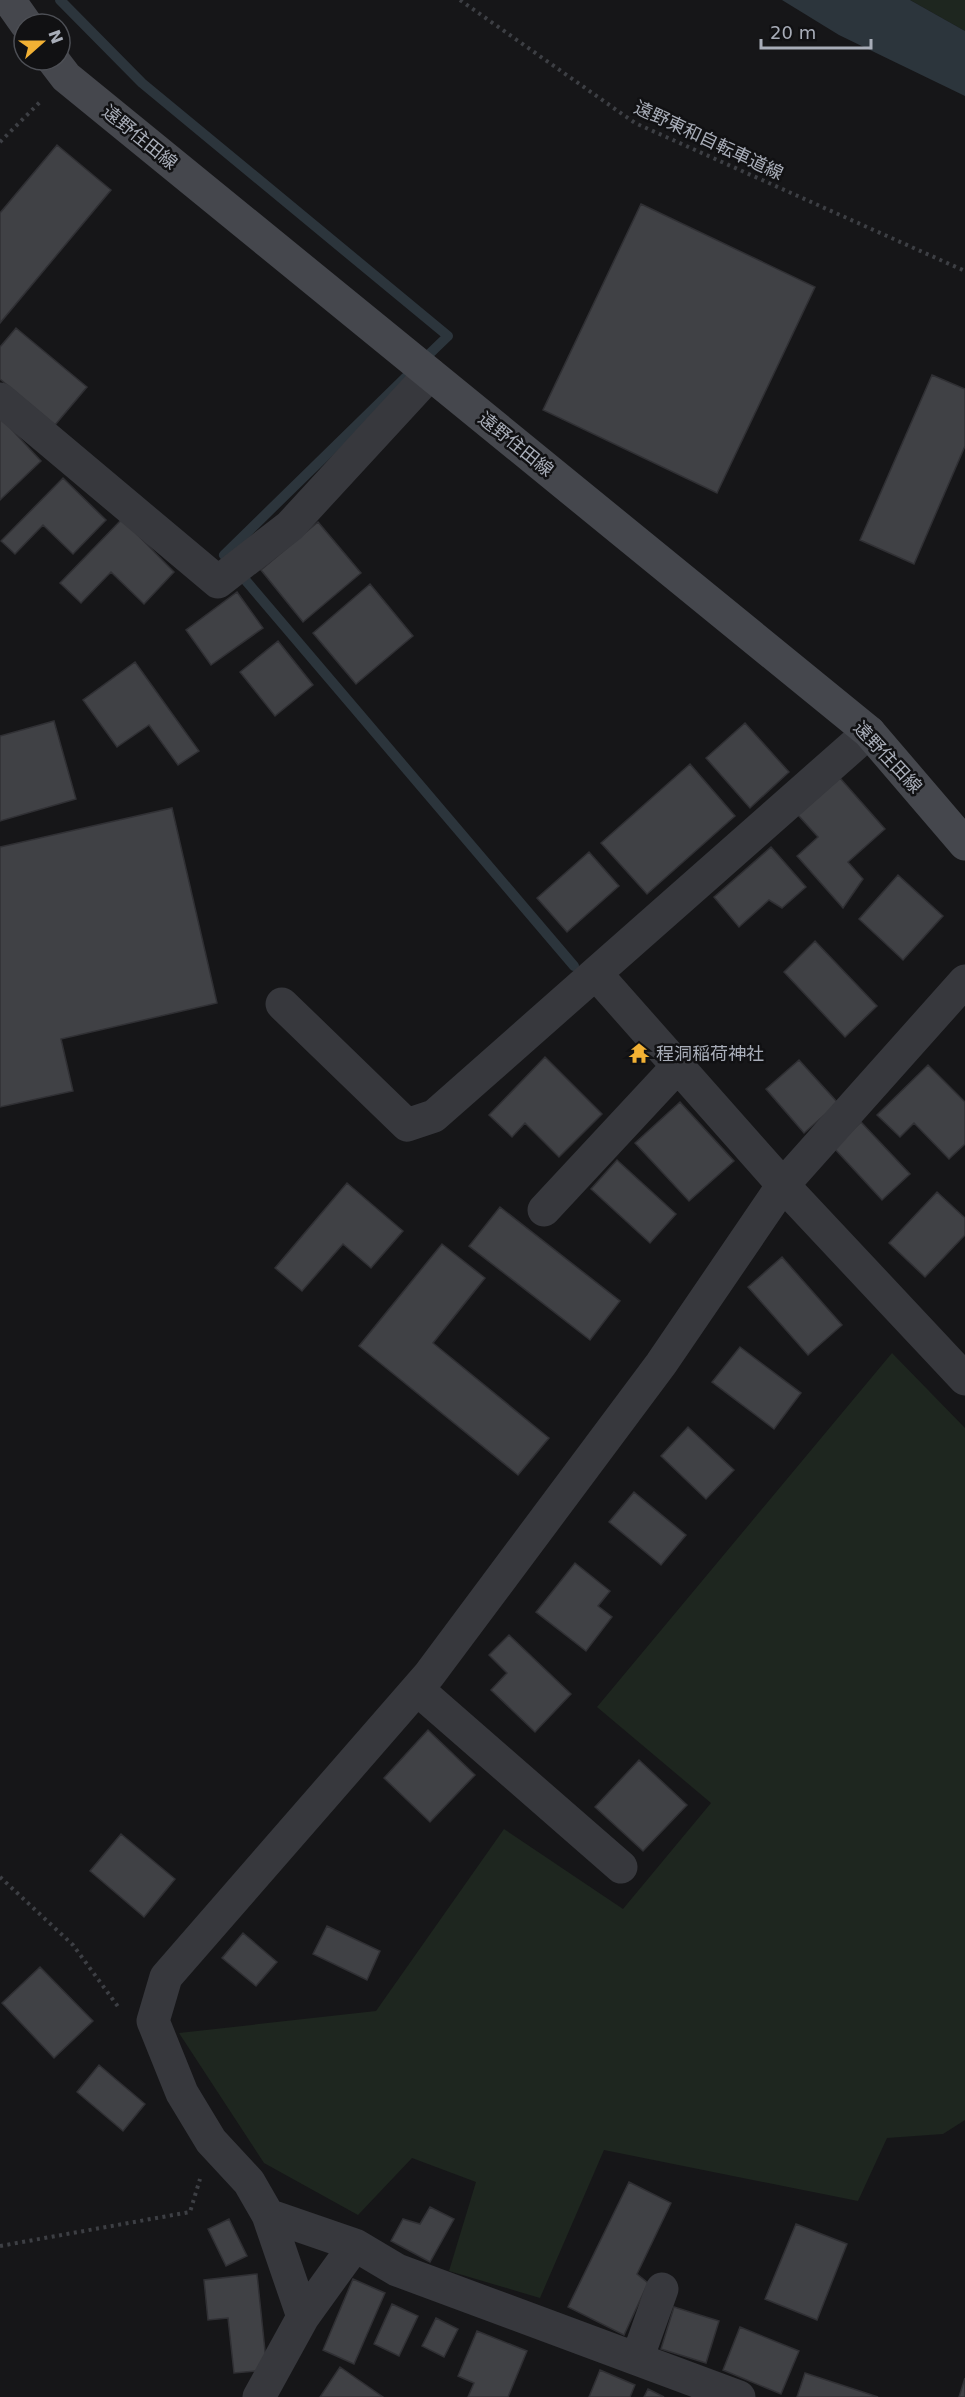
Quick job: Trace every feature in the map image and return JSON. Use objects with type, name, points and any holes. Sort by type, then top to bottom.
[{"type":"main road","name":"遠野住田線","points":[[64,72],[869,732],[965,844]]},
{"type":"street","points":[[0,399],[218,582],[290,526],[430,374]]},
{"type":"street","points":[[282,1004],[407,1125],[434,1116],[597,975],[869,732]]},
{"type":"street","points":[[597,975],[783,1185],[965,1379]]},
{"type":"street","points":[[303,2317],[268,2215],[249,2182],[211,2141],[182,2093],[153,2021],[166,1977],[417,1689],[662,1364],[783,1185],[965,981]]},
{"type":"street","points":[[544,1210],[678,1066]]},
{"type":"street","points":[[417,1689],[621,1867]]},
{"type":"street","points":[[268,2215],[355,2245],[397,2270],[731,2395]]},
{"type":"street","points":[[259,2397],[303,2317],[355,2245]]},
{"type":"street","points":[[637,2359],[662,2289]]},
{"type":"path","name":"遠野東和自転車道線","points":[[460,0],[635,123],[965,271]]},
{"type":"path","points":[[0,142],[58,72]]},
{"type":"path","points":[[0,1877],[73,1945],[121,2010]]},
{"type":"path","points":[[0,2246],[190,2212],[211,2141]]},
{"type":"shaded area","points":[[782,0],[910,0],[965,31],[965,96],[839,35]]},
{"type":"shaded area","points":[[910,0],[965,0],[965,31]]},
{"type":"shaded area","points":[[892,1353],[965,1428],[965,2120],[943,2134],[887,2138],[858,2201],[604,2150],[540,2298],[449,2271],[476,2182],[412,2158],[358,2215],[264,2163],[179,2033],[376,2011],[504,1829],[623,1909],[711,1803],[597,1707]]},
{"type":"building","points":[[57,145],[111,190],[0,323],[0,213]]},
{"type":"building","points":[[641,204],[815,287],[717,493],[543,410]]},
{"type":"building","points":[[16,328],[87,387],[55,425],[0,379],[0,347]]},
{"type":"building","points":[[932,375],[965,389],[965,446],[914,564],[860,540]]},
{"type":"building","points":[[0,417],[41,461],[0,500]]},
{"type":"building","points":[[63,478],[106,520],[73,554],[43,525],[15,554],[1,541]]},
{"type":"building","points":[[122,519],[174,572],[144,604],[111,572],[81,603],[60,583]]},
{"type":"building","points":[[318,522],[361,573],[303,622],[261,570]]},
{"type":"building","points":[[370,584],[413,636],[356,684],[313,633]]},
{"type":"building","points":[[237,592],[263,628],[211,665],[186,630]]},
{"type":"building","points":[[278,641],[313,685],[275,716],[240,672]]},
{"type":"building","points":[[135,662],[199,751],[178,765],[149,725],[117,747],[83,700]]},
{"type":"building","points":[[54,721],[76,799],[0,821],[0,736]]},
{"type":"building","points":[[745,723],[789,772],[750,808],[706,758]]},
{"type":"building","points":[[690,764],[735,816],[647,894],[601,843]]},
{"type":"building","points":[[840,778],[885,829],[848,862],[863,879],[843,908],[797,856],[818,837],[798,815]]},
{"type":"building","points":[[172,808],[217,1003],[61,1039],[73,1091],[0,1107],[0,847]]},
{"type":"building","points":[[771,847],[806,887],[782,908],[769,900],[739,927],[714,897]]},
{"type":"building","points":[[589,852],[619,886],[567,932],[537,898]]},
{"type":"building","points":[[898,875],[943,916],[903,960],[859,919]]},
{"type":"building","points":[[815,941],[877,1006],[845,1037],[784,972]]},
{"type":"building","points":[[545,1057],[602,1114],[559,1157],[525,1123],[512,1137],[489,1115]]},
{"type":"building","points":[[799,1060],[838,1103],[804,1133],[766,1089]]},
{"type":"building","points":[[928,1065],[965,1102],[965,1144],[949,1159],[914,1123],[900,1137],[877,1115]]},
{"type":"building","points":[[680,1102],[734,1161],[689,1201],[635,1143]]},
{"type":"building","points":[[861,1122],[910,1174],[882,1200],[834,1148]]},
{"type":"building","points":[[617,1160],[676,1214],[650,1243],[591,1189]]},
{"type":"building","points":[[347,1183],[403,1231],[371,1268],[343,1244],[302,1291],[275,1268]]},
{"type":"building","points":[[937,1192],[965,1218],[965,1235],[925,1277],[889,1243]]},
{"type":"building","points":[[500,1207],[620,1301],[590,1340],[469,1246]]},
{"type":"building","points":[[442,1244],[485,1278],[433,1343],[549,1438],[518,1475],[359,1346]]},
{"type":"building","points":[[782,1257],[842,1325],[808,1355],[748,1287]]},
{"type":"building","points":[[740,1347],[801,1393],[774,1429],[712,1382]]},
{"type":"building","points":[[688,1427],[734,1470],[706,1499],[661,1456]]},
{"type":"building","points":[[634,1492],[686,1535],[661,1565],[609,1522]]},
{"type":"building","points":[[575,1563],[610,1591],[598,1606],[612,1617],[586,1651],[536,1612]]},
{"type":"building","points":[[509,1635],[571,1694],[535,1732],[491,1690],[507,1673],[489,1655]]},
{"type":"building","points":[[428,1730],[475,1775],[430,1822],[384,1778]]},
{"type":"building","points":[[639,1760],[687,1805],[643,1851],[595,1807]]},
{"type":"building","points":[[121,1834],[175,1879],[144,1917],[90,1871]]},
{"type":"building","points":[[327,1926],[380,1951],[367,1980],[313,1954]]},
{"type":"building","points":[[243,1933],[277,1962],[256,1986],[222,1958]]},
{"type":"building","points":[[40,1967],[93,2021],[54,2058],[2,2003]]},
{"type":"building","points":[[99,2065],[145,2104],[123,2131],[77,2092]]},
{"type":"building","points":[[629,2182],[671,2203],[637,2274],[648,2283],[624,2335],[568,2307]]},
{"type":"building","points":[[430,2207],[454,2219],[430,2262],[391,2241],[403,2219],[420,2224]]},
{"type":"building","points":[[229,2219],[247,2256],[226,2266],[208,2229]]},
{"type":"building","points":[[796,2224],[847,2244],[817,2320],[765,2299]]},
{"type":"building","points":[[257,2274],[267,2370],[234,2373],[228,2318],[208,2320],[204,2280]]},
{"type":"building","points":[[353,2279],[385,2293],[354,2364],[323,2350]]},
{"type":"building","points":[[392,2304],[418,2316],[399,2356],[374,2344]]},
{"type":"building","points":[[674,2307],[719,2321],[706,2363],[661,2349]]},
{"type":"building","points":[[436,2318],[458,2329],[444,2357],[422,2346]]},
{"type":"building","points":[[740,2327],[799,2351],[781,2394],[723,2370]]},
{"type":"building","points":[[477,2331],[527,2351],[508,2397],[468,2397],[474,2383],[458,2376]]},
{"type":"building","points":[[340,2367],[383,2397],[320,2397]]},
{"type":"building","points":[[600,2370],[635,2385],[630,2397],[589,2397]]},
{"type":"building","points":[[805,2373],[878,2397],[797,2397]]},
{"type":"building","points":[[965,2378],[965,2397],[959,2397]]},
{"type":"building","points":[[648,2389],[664,2397],[644,2397]]},
{"type":"waterway","points":[[60,0],[142,83],[448,336],[421,362]]},
{"type":"waterway","points":[[406,377],[224,555],[574,966]]},
{"type":"place","name":"程洞稲荷神社","points":[[639,1053]]}]
